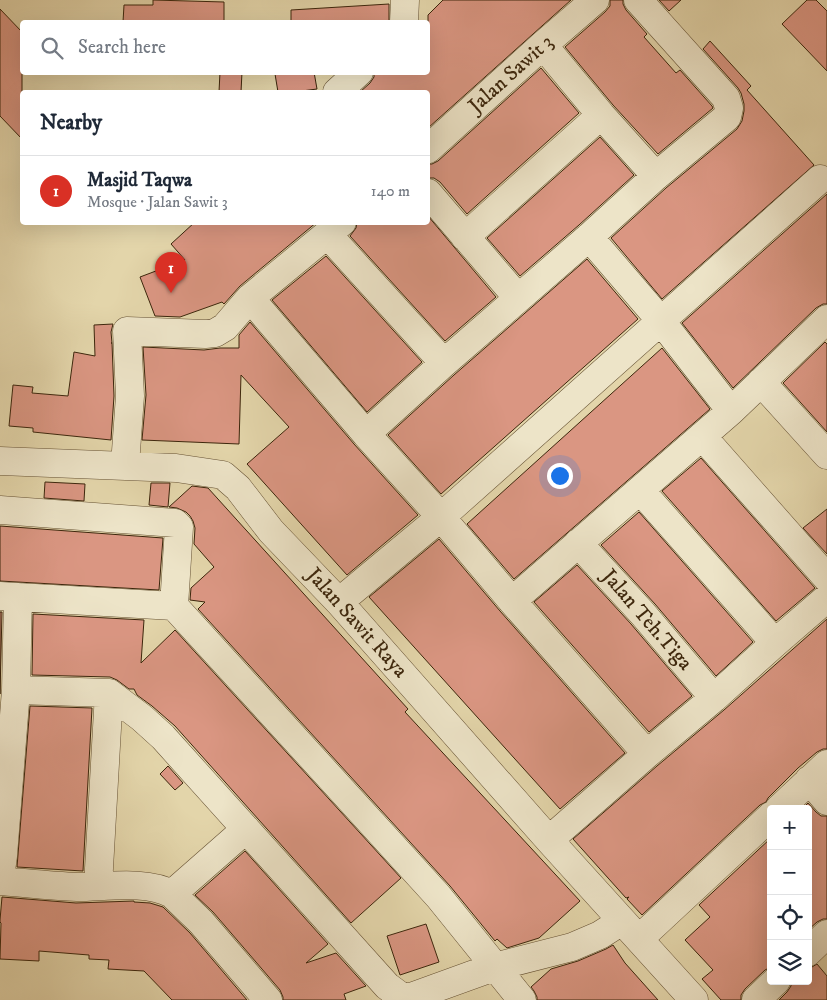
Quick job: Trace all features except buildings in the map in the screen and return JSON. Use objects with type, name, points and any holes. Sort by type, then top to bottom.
[{"type":"street","points":[[404,20],[405,0]]},
{"type":"street","points":[[366,434],[656,176],[726,117],[729,108],[726,98],[638,0]]},
{"type":"street","name":"Jalan Sawit 3","points":[[430,147],[593,1]]},
{"type":"street","points":[[542,45],[656,176]]},
{"type":"street","points":[[339,90],[356,75]]},
{"type":"street","points":[[465,237],[601,115]]},
{"type":"street","points":[[339,602],[441,517],[820,179]]},
{"type":"street","points":[[430,195],[518,298]]},
{"type":"street","points":[[125,465],[130,396],[127,331],[215,333],[225,327],[250,298],[335,228],[444,363]]},
{"type":"street","points":[[589,237],[660,321],[731,411]]},
{"type":"street","points":[[250,298],[366,434],[441,517],[512,601],[647,754]]},
{"type":"street","points":[[512,601],[731,411],[825,325]]},
{"type":"street","points":[[761,382],[827,455]]},
{"type":"street","points":[[702,436],[827,578]]},
{"type":"street","name":"Jalan Sawit Raya","points":[[0,460],[176,468],[223,475],[238,488],[271,530],[339,602],[549,840],[694,1000]]},
{"type":"street","points":[[640,490],[775,643]]},
{"type":"street","points":[[0,510],[175,523],[179,527],[174,606]]},
{"type":"street","name":"Jalan Teh.Tiga","points":[[578,543],[643,614],[714,698]]},
{"type":"street","points":[[268,1000],[201,922],[172,894],[164,889],[140,886],[78,887],[0,879],[16,690],[9,596],[174,606],[438,896],[522,1000]]},
{"type":"street","points":[[549,840],[827,598]]},
{"type":"street","points":[[16,690],[109,693],[142,718],[163,737],[387,986],[403,998],[414,996],[494,967],[572,947],[600,936],[631,930],[767,819]]},
{"type":"street","points":[[98,886],[109,693]]},
{"type":"street","points":[[782,805],[818,772],[827,800]]},
{"type":"street","points":[[172,894],[246,829]]},
{"type":"street","points":[[756,1000],[772,985]]},
{"type":"place","name":"Masjid Taqwa","points":[[171,293]]}]
